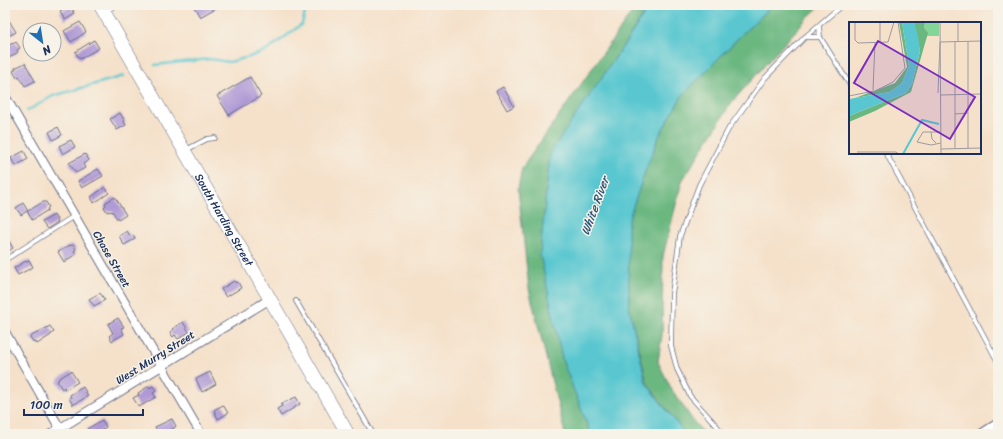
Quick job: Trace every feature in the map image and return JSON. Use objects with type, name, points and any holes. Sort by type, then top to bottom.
[{"type":"main road","name":"South Harding Street","points":[[102,9],[348,434]]},
{"type":"street","name":"Chase Street","points":[[5,96],[201,434]]},
{"type":"street","name":"West Murry Street","points":[[51,434],[62,431],[161,366],[270,299]]},
{"type":"street","points":[[5,332],[62,431]]},
{"type":"street","points":[[981,434],[998,424]]},
{"type":"lane","points":[[102,9],[116,5]]},
{"type":"lane","points":[[724,434],[690,396],[677,370],[671,346],[672,294],[680,236],[699,185],[729,128],[765,78],[805,37],[842,5]]},
{"type":"lane","points":[[819,26],[820,37],[849,83]]},
{"type":"lane","points":[[805,37],[820,37]]},
{"type":"lane","points":[[184,151],[207,139],[215,138]]},
{"type":"lane","points":[[887,154],[998,362]]},
{"type":"lane","points":[[5,260],[75,216]]},
{"type":"lane","points":[[296,300],[373,434]]},
{"type":"green space","points":[[637,5],[650,5],[550,154],[540,254],[563,362],[591,434],[565,434],[529,289],[518,188],[522,168]]},
{"type":"green space","points":[[773,5],[821,5],[808,17],[732,102],[682,181],[663,256],[662,335],[658,362],[672,390],[694,422],[705,434],[685,434],[647,383],[629,306],[628,221],[660,134],[682,96],[741,35]]},
{"type":"water","name":"White River","points":[[650,5],[773,5],[741,35],[682,96],[660,134],[628,221],[629,306],[646,383],[685,434],[591,434],[563,362],[540,254],[550,153]]},
{"type":"building","points":[[193,5],[221,5],[200,17]]},
{"type":"building","points":[[71,6],[75,14],[65,20],[60,12]]},
{"type":"building","points":[[7,17],[16,32],[5,38],[5,19]]},
{"type":"building","points":[[80,22],[86,32],[71,42],[64,31]]},
{"type":"building","points":[[94,40],[99,48],[80,59],[75,52]]},
{"type":"building","points":[[16,42],[20,48],[17,50],[18,52],[9,58],[7,55],[6,56],[5,47]]},
{"type":"building","points":[[25,63],[35,81],[25,86],[19,76],[17,78],[13,71],[15,68]]},
{"type":"building","points":[[250,77],[261,96],[229,115],[217,96]]},
{"type":"building","points":[[503,87],[514,106],[507,110],[496,91]]},
{"type":"building","points":[[120,113],[126,125],[117,130],[110,119]]},
{"type":"building","points":[[58,127],[62,135],[53,140],[49,132]]},
{"type":"building","points":[[71,140],[75,147],[63,154],[59,146]]},
{"type":"building","points":[[24,151],[28,159],[15,166],[11,158]]},
{"type":"building","points":[[85,154],[89,160],[83,164],[85,168],[76,173],[69,163]]},
{"type":"building","points":[[98,169],[103,176],[82,188],[78,181]]},
{"type":"building","points":[[105,187],[109,193],[94,203],[91,197]]},
{"type":"building","points":[[115,197],[126,215],[118,220],[112,211],[107,212],[104,207],[106,205],[105,203]]},
{"type":"building","points":[[43,202],[46,202],[49,207],[47,209],[48,210],[32,220],[27,211],[21,215],[16,208],[23,203],[28,211]]},
{"type":"building","points":[[54,215],[58,222],[47,229],[42,222]]},
{"type":"building","points":[[127,231],[130,236],[133,235],[135,239],[124,245],[119,236]]},
{"type":"building","points":[[9,241],[13,248],[5,254],[5,244]]},
{"type":"building","points":[[73,244],[76,249],[74,251],[76,254],[64,262],[58,252]]},
{"type":"building","points":[[29,260],[33,267],[18,275],[14,268]]},
{"type":"building","points":[[234,281],[236,283],[238,282],[241,288],[226,297],[221,289]]},
{"type":"building","points":[[100,293],[105,300],[94,306],[89,299]]},
{"type":"building","points":[[118,318],[124,327],[121,328],[124,334],[112,341],[109,336],[113,333],[108,324]]},
{"type":"building","points":[[183,322],[189,332],[178,339],[175,335],[173,337],[170,332],[173,330],[172,329]]},
{"type":"building","points":[[50,326],[54,332],[37,344],[36,342],[34,343],[30,337]]},
{"type":"building","points":[[71,371],[78,382],[65,390],[64,387],[62,389],[57,381],[59,380],[58,379]]},
{"type":"building","points":[[210,372],[216,384],[202,392],[196,379]]},
{"type":"building","points":[[149,386],[150,388],[153,386],[156,391],[153,393],[156,397],[139,407],[133,398]]},
{"type":"building","points":[[83,387],[88,396],[73,405],[69,398],[71,397],[70,395]]},
{"type":"building","points":[[296,397],[300,404],[281,416],[277,409],[282,406],[281,404]]},
{"type":"building","points":[[223,405],[228,413],[218,419],[214,410]]},
{"type":"building","points":[[172,419],[176,426],[163,434],[159,434],[155,427]]},
{"type":"building","points":[[102,420],[106,427],[96,434],[93,434],[92,432],[89,433],[87,429]]},
{"type":"waterway","points":[[155,65],[210,59],[229,62],[268,50],[302,24],[307,5]]},
{"type":"waterway","points":[[27,111],[53,96],[124,76]]},
{"type":"waterway","points":[[5,127],[9,123]]}]
